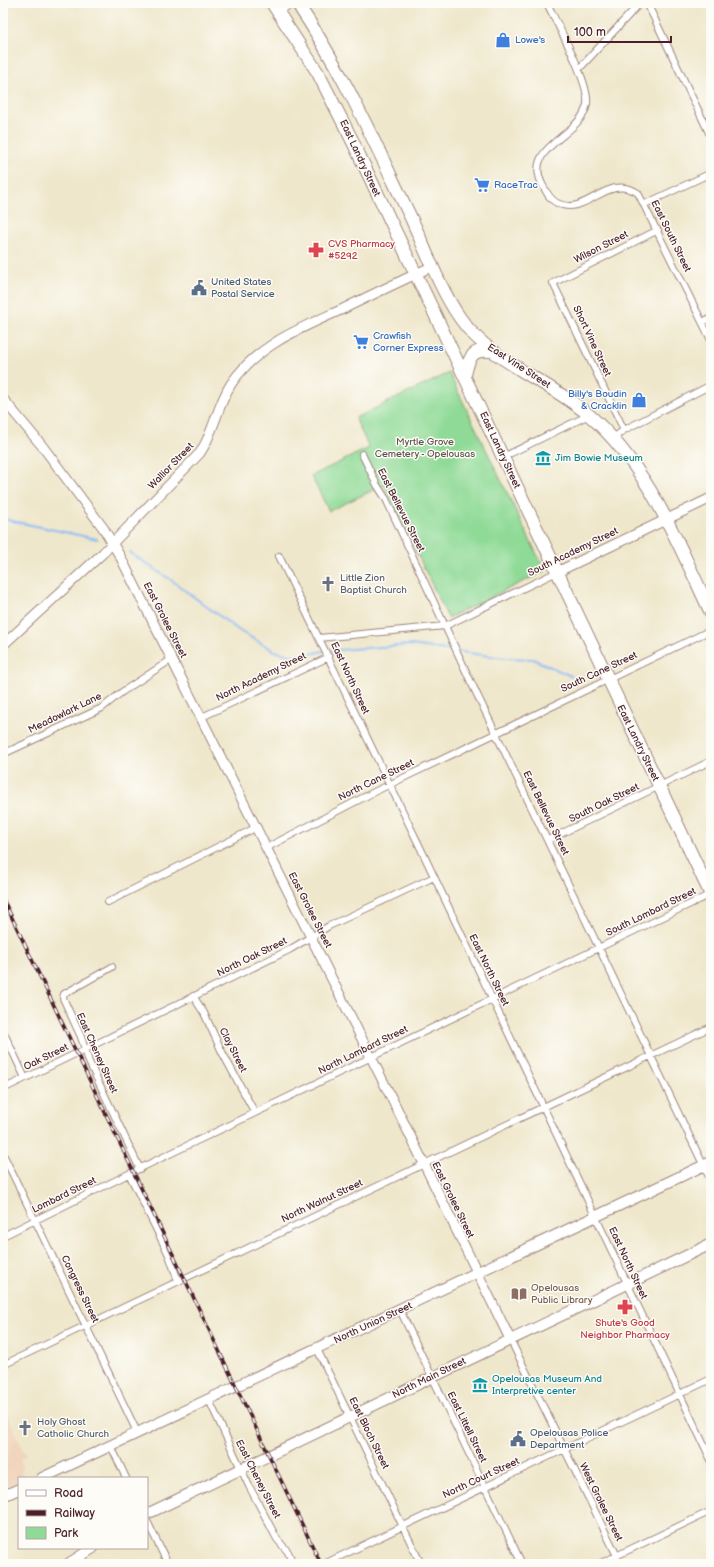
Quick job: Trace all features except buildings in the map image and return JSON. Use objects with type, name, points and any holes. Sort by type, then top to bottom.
[{"type":"highway","name":"East Vine Street","points":[[297,3],[336,65],[353,96],[433,266],[460,318],[478,339],[495,352],[565,396],[589,415],[612,439],[638,470],[666,520],[711,614]]},
{"type":"highway","name":"East Landry Street","points":[[275,7],[318,73],[335,105],[415,274],[465,375],[711,895]]},
{"type":"highway","points":[[465,375],[468,362],[475,353],[484,350],[495,352]]},
{"type":"main road","name":"North Union Street","points":[[44,1477],[478,1274],[708,1164]]},
{"type":"main road","name":"North Main Street","points":[[148,1514],[626,1283],[711,1244]]},
{"type":"main road","points":[[3,1496],[18,1489]]},
{"type":"main road","points":[[68,1564],[91,1549]]},
{"type":"street","points":[[275,7],[290,3]]},
{"type":"street","name":"East South Street","points":[[547,3],[579,69],[587,95],[584,112],[574,126],[542,155],[538,173],[544,189],[556,202],[573,206],[612,188],[625,186],[638,192],[711,340]]},
{"type":"street","points":[[579,69],[640,3]]},
{"type":"street","points":[[647,3],[711,137]]},
{"type":"street","points":[[645,204],[711,173]]},
{"type":"street","name":"Wilson Street","points":[[553,283],[658,230]]},
{"type":"street","name":"Wallior Street","points":[[3,645],[103,553],[200,453],[208,438],[215,414],[222,399],[234,379],[254,358],[287,335],[433,266]]},
{"type":"street","name":"Short Vine Street","points":[[553,283],[624,430]]},
{"type":"street","points":[[702,322],[711,318]]},
{"type":"street","points":[[612,439],[624,430],[711,385]]},
{"type":"street","name":"East Grolee Street","points":[[3,400],[44,447],[112,542],[202,717],[565,1449]]},
{"type":"street","points":[[503,457],[589,415]]},
{"type":"street","name":"East Bellevue Street","points":[[362,454],[377,485],[386,499],[462,662],[651,1056],[708,1164],[711,1181]]},
{"type":"street","name":"South Academy Street","points":[[445,626],[711,498]]},
{"type":"street","name":"East North Street","points":[[279,556],[328,655],[711,1460]]},
{"type":"street","points":[[319,638],[445,626]]},
{"type":"street","name":"South Cane Street","points":[[496,732],[711,630]]},
{"type":"street","name":"North Academy Street","points":[[202,717],[328,655]]},
{"type":"street","name":"Meadowlark Lane","points":[[3,754],[102,708],[122,692],[172,659]]},
{"type":"street","name":"North Cane Street","points":[[266,848],[290,834],[496,732]]},
{"type":"street","name":"South Oak Street","points":[[548,840],[711,761]]},
{"type":"street","points":[[108,902],[256,828]]},
{"type":"street","name":"North Oak Street","points":[[77,1053],[289,950],[310,937],[375,904],[434,877]]},
{"type":"street","name":"South Lombard Street","points":[[600,948],[711,895]]},
{"type":"street","name":"North Lombard Street","points":[[134,1172],[600,948]]},
{"type":"street","name":"East Cheney Street","points":[[112,967],[64,994],[63,998],[82,1037],[85,1050],[169,1255],[178,1281]]},
{"type":"street","name":"Clay Street","points":[[193,996],[204,1013],[222,1052],[255,1113]]},
{"type":"street","name":"North Walnut Street","points":[[3,1365],[711,1027]]},
{"type":"street","points":[[3,1031],[25,1078]]},
{"type":"street","name":"Oak Street","points":[[3,1090],[77,1053]]},
{"type":"street","name":"Congress Street","points":[[3,1154],[87,1325],[138,1434]]},
{"type":"street","name":"Lombard Street","points":[[3,1236],[134,1172]]},
{"type":"street","name":"East Littell Street","points":[[400,1310],[522,1564]]},
{"type":"street","name":"East Bloch Street","points":[[317,1349],[421,1564]]},
{"type":"street","name":"North Court Street","points":[[324,1564],[711,1379]]},
{"type":"street","name":"East Cheney Street","points":[[209,1400],[240,1468],[277,1539],[288,1552],[293,1564]]},
{"type":"street","points":[[111,1446],[126,1477]]},
{"type":"street","name":"West Grolee Street","points":[[565,1449],[621,1564]]},
{"type":"street","points":[[599,1564],[711,1511]]},
{"type":"street","points":[[148,1523],[168,1564]]},
{"type":"shaded area","points":[[3,1406],[26,1456],[20,1459],[23,1468],[21,1471],[24,1477],[18,1477],[18,1482],[3,1489]]},
{"type":"green space","name":"Myrtle Grove Cemetery - Opelousas","points":[[449,373],[545,571],[448,618],[384,485],[329,511],[311,476],[369,448],[355,418]]},
{"type":"waterway","points":[[3,519],[97,539]]},
{"type":"waterway","points":[[129,552],[171,580],[241,632],[277,652],[299,657],[323,651],[410,645],[505,658],[533,659],[571,676]]},
{"type":"railway","points":[[3,899],[321,1564]]},
{"type":"place","name":"Lowe's","points":[[503,40]]},
{"type":"place","name":"RaceTrac","points":[[482,185]]},
{"type":"place","name":"CVS Pharmacy #5292","points":[[316,250]]},
{"type":"place","name":"United States Postal Service","points":[[199,288]]},
{"type":"place","name":"Crawfish Corner Express","points":[[361,342]]},
{"type":"place","name":"Billy's Boudin & Cracklin","points":[[639,400]]},
{"type":"place","name":"Jim Bowie Museum","points":[[543,458]]},
{"type":"place","name":"Little Zion Baptist Church","points":[[328,584]]},
{"type":"place","name":"Opelousas Public Library","points":[[519,1294]]},
{"type":"place","name":"Shute's Good Neighbor Pharmacy","points":[[625,1307]]},
{"type":"place","name":"Opelousas Museum And Interpretive center","points":[[480,1385]]},
{"type":"place","name":"Holy Ghost Catholic Church","points":[[25,1428]]},
{"type":"place","name":"Opelousas Police Department","points":[[518,1439]]}]
